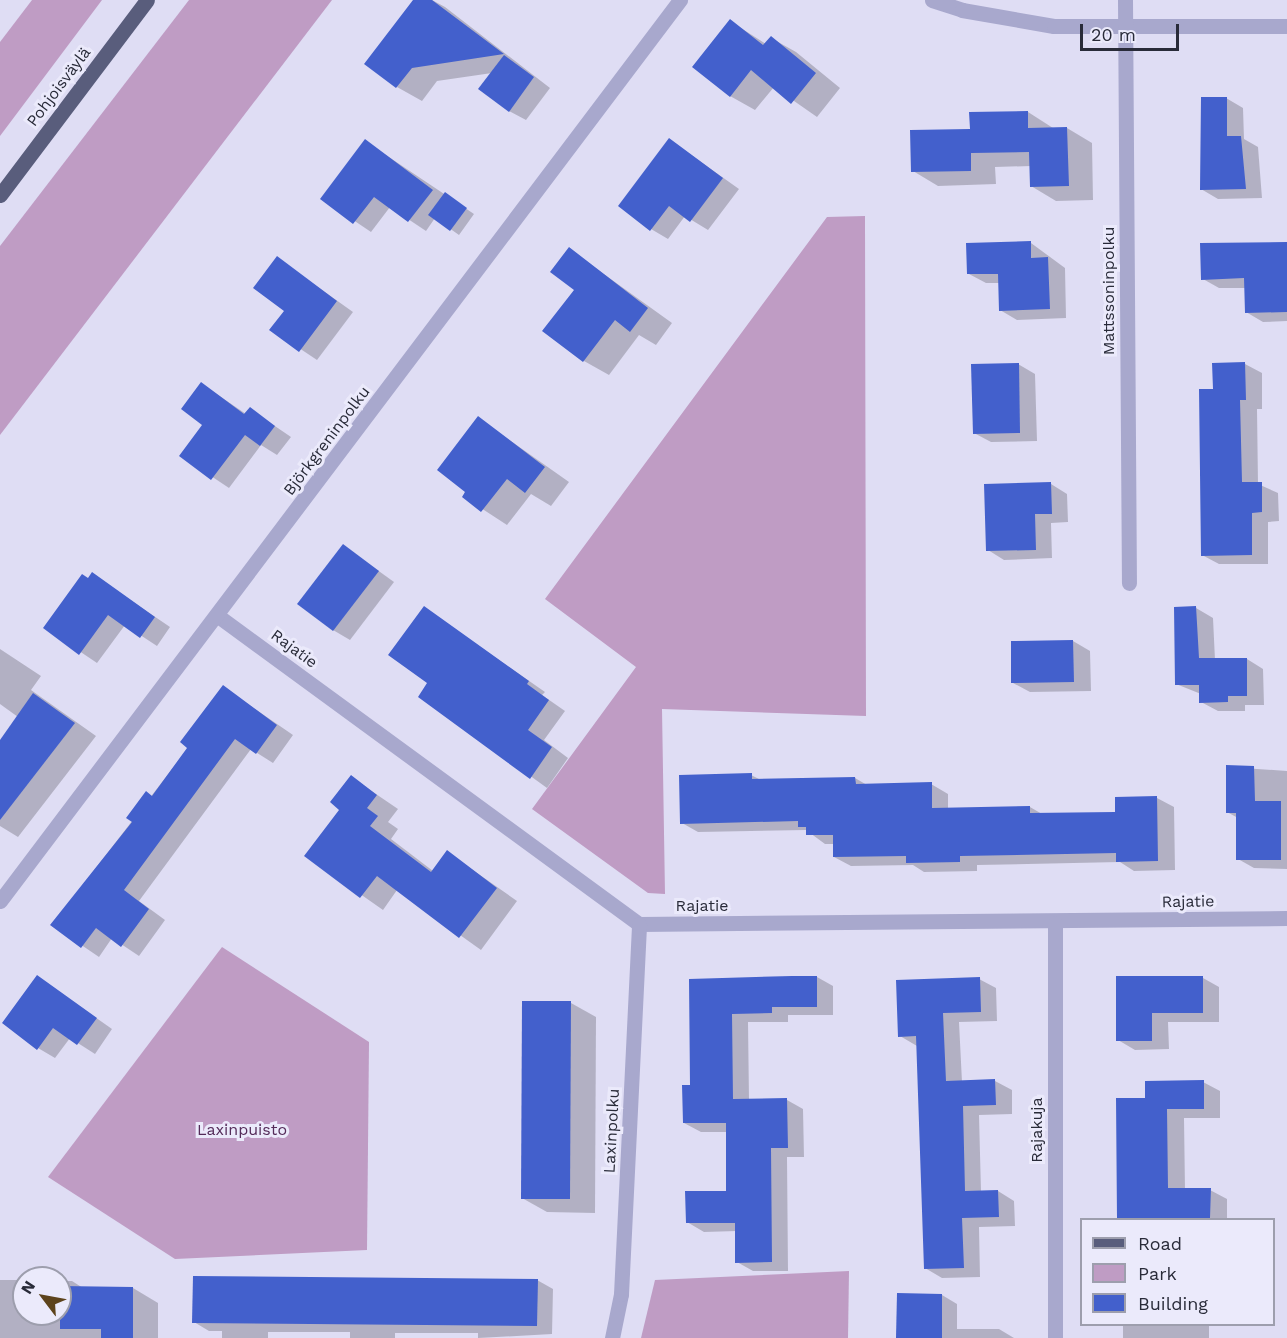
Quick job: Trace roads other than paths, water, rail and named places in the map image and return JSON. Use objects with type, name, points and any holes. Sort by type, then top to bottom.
[{"type":"main road","name":"Pohjoisväylä","points":[[0,195],[147,0]]},
{"type":"street","name":"Björkgreninpolku","points":[[0,902],[218,616],[680,0]]},
{"type":"street","points":[[932,0],[962,10],[1054,26],[1287,26]]},
{"type":"street","name":"Mattssoninpolku","points":[[1125,0],[1129,583]]},
{"type":"street","name":"Rajatie","points":[[218,616],[639,924],[1054,923],[1287,918]]},
{"type":"street","name":"Rajakuja","points":[[1054,923],[1055,1338]]},
{"type":"street","name":"Laxinpolku","points":[[612,1338],[623,1272],[639,924]]},
{"type":"park label","name":"Laxinpuisto","points":[[242,1130]]}]
